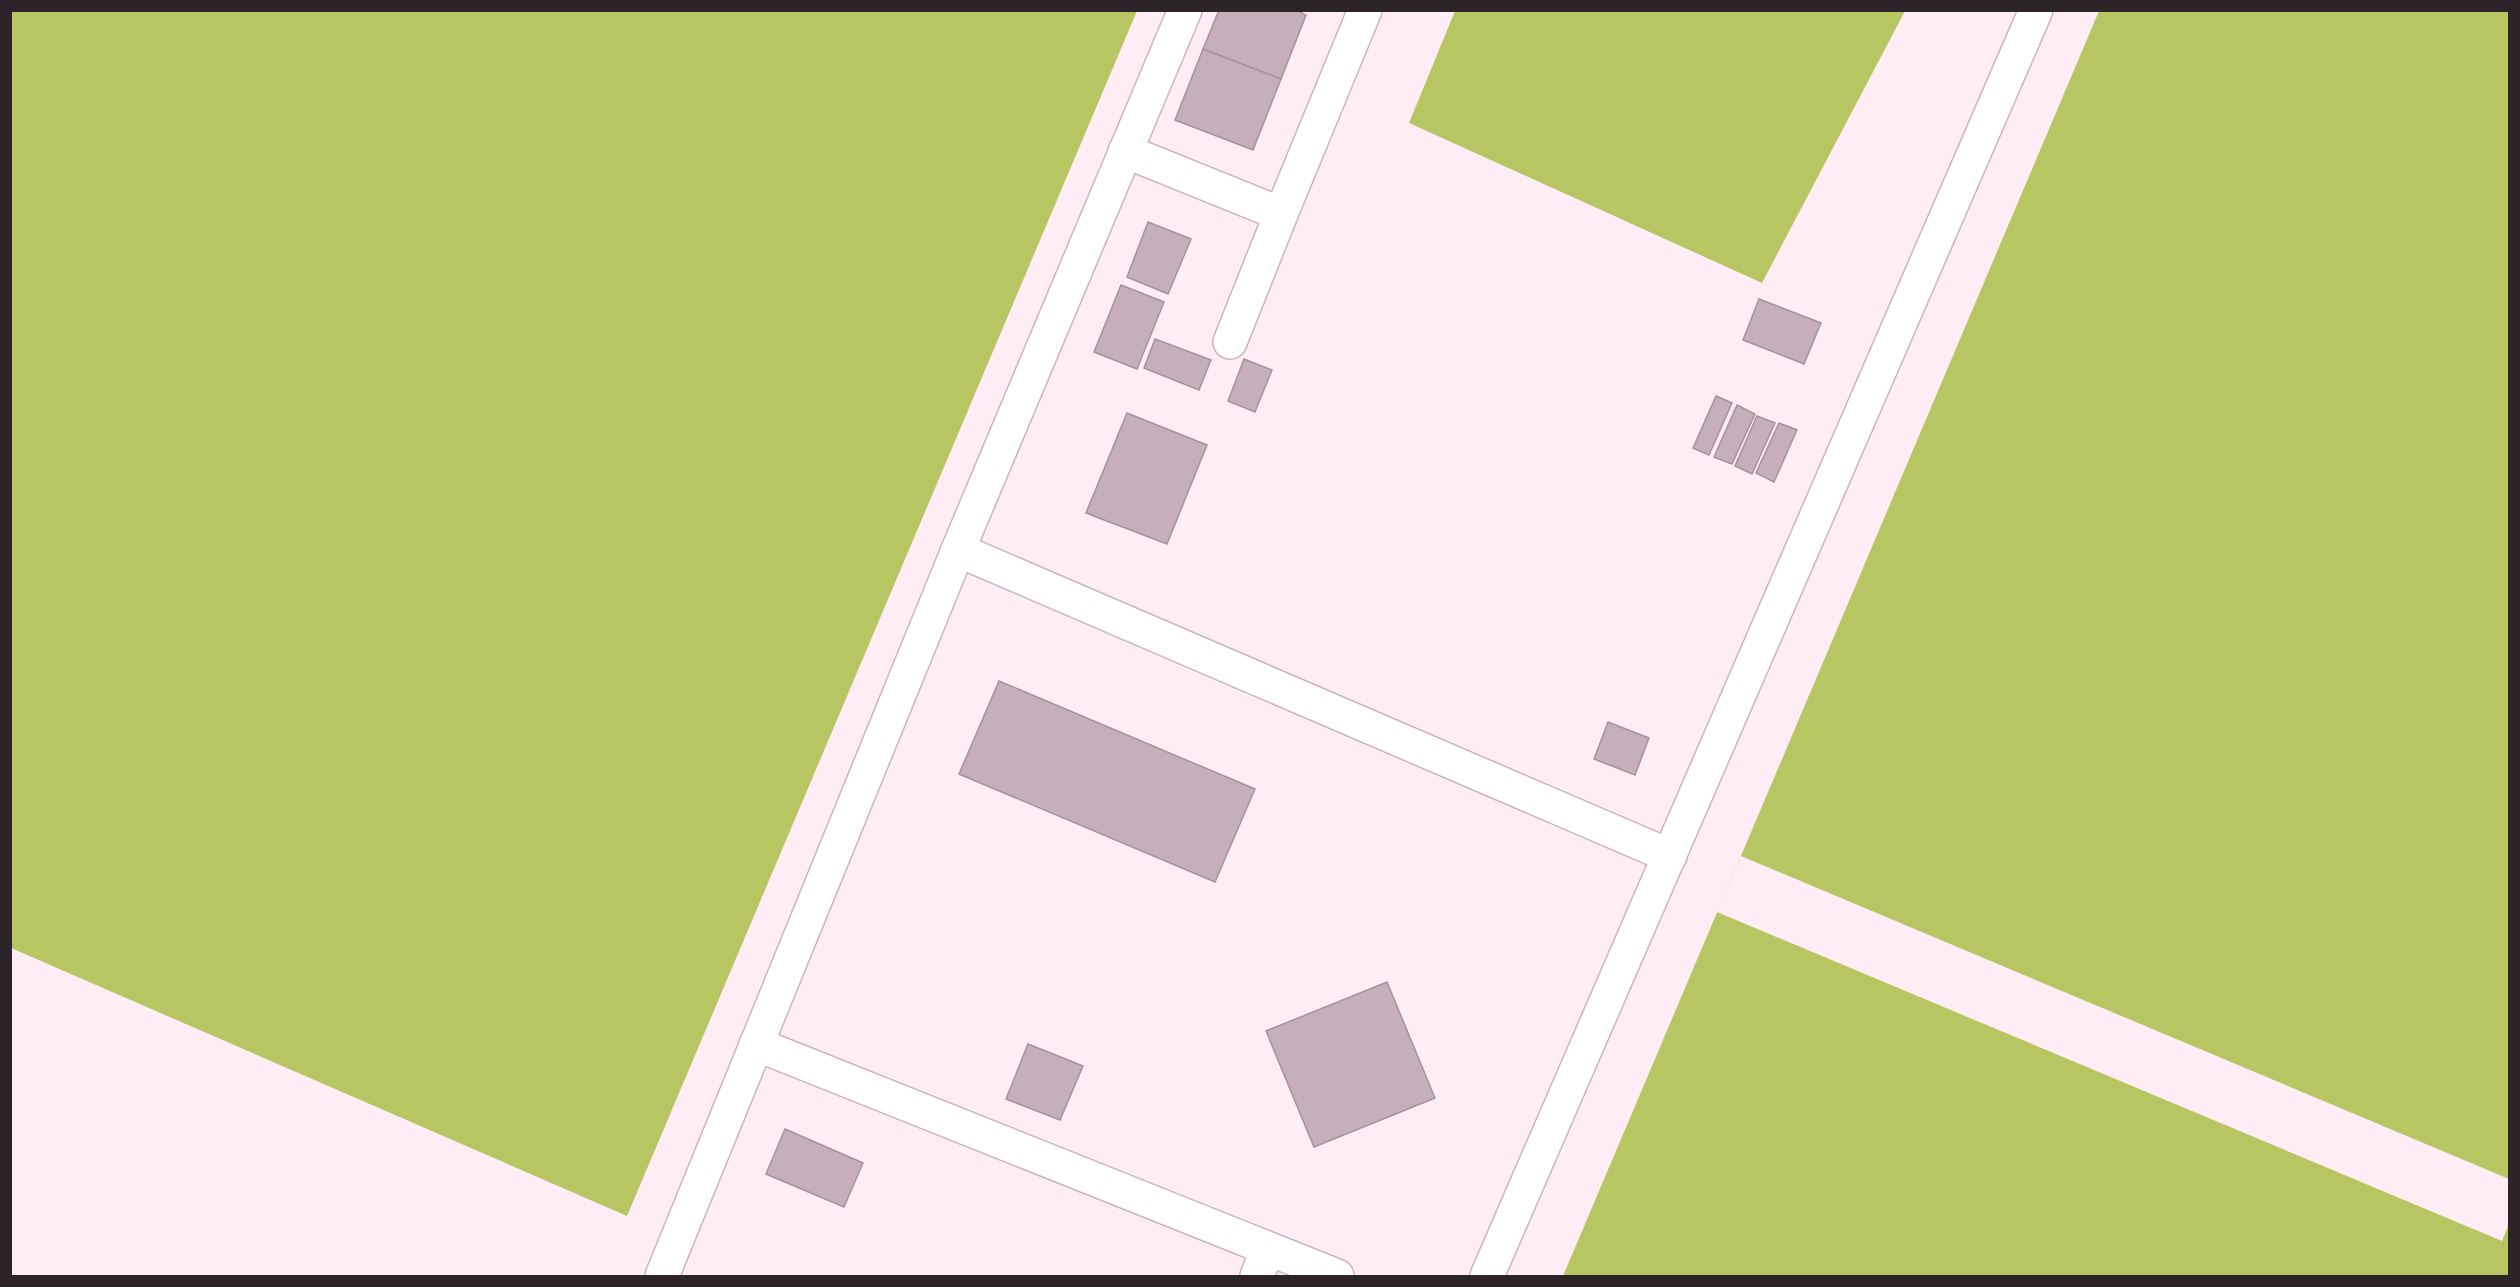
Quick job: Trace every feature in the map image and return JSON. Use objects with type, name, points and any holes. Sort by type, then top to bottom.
[{"type":"lane","points":[[662,1276],[958,550],[1185,10]]},
{"type":"lane","points":[[1230,342],[1365,10]]},
{"type":"lane","points":[[1487,1276],[2036,10]]},
{"type":"lane","points":[[1125,151],[1281,214]]},
{"type":"lane","points":[[958,550],[1670,856]]},
{"type":"lane","points":[[756,1044],[1262,1263],[1337,1276]]},
{"type":"shaded area","points":[[11,10],[1137,11],[627,1216],[11,948]]},
{"type":"shaded area","points":[[1455,10],[1905,11],[1762,283],[1409,123]]},
{"type":"shaded area","points":[[2099,11],[2509,11],[2509,1276],[1563,1276]]},
{"type":"pier","points":[[1741,856],[2509,1179],[2509,1224],[2502,1241],[1717,912]]},
{"type":"building","points":[[1219,10],[1296,10],[1306,15],[1281,79],[1203,49]]},
{"type":"building","points":[[1203,49],[1281,79],[1253,150],[1175,120]]},
{"type":"building","points":[[1148,222],[1191,239],[1168,294],[1127,277]]},
{"type":"building","points":[[1121,285],[1164,302],[1137,369],[1094,352]]},
{"type":"building","points":[[1759,299],[1821,323],[1804,364],[1743,340]]},
{"type":"building","points":[[1155,339],[1211,360],[1199,390],[1144,368]]},
{"type":"building","points":[[1244,359],[1272,370],[1255,412],[1228,401]]},
{"type":"building","points":[[1716,396],[1732,403],[1709,455],[1693,448]]},
{"type":"building","points":[[1737,405],[1755,414],[1732,464],[1714,457]]},
{"type":"building","points":[[1127,413],[1207,445],[1167,544],[1086,513]]},
{"type":"building","points":[[1757,416],[1775,423],[1752,474],[1735,466]]},
{"type":"building","points":[[1779,423],[1797,430],[1774,482],[1756,473]]},
{"type":"building","points":[[999,681],[1255,789],[1215,882],[959,774]]},
{"type":"building","points":[[1608,722],[1649,738],[1635,775],[1594,759]]},
{"type":"building","points":[[1387,982],[1435,1098],[1314,1147],[1266,1031]]},
{"type":"building","points":[[1028,1044],[1083,1066],[1060,1120],[1006,1099]]},
{"type":"building","points":[[785,1129],[863,1163],[844,1207],[766,1174]]}]
